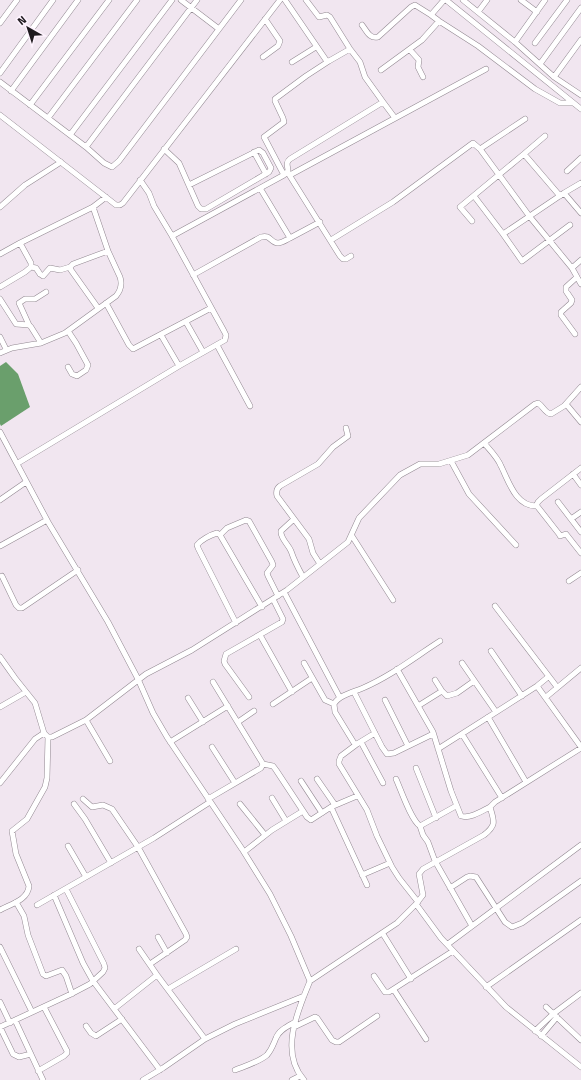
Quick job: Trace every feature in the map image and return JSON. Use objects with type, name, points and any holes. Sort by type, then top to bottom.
[{"type":"street","points":[[0,23],[17,0]]},
{"type":"street","points":[[0,73],[54,0]]},
{"type":"street","points":[[11,91],[78,0]]},
{"type":"street","points":[[30,105],[109,0]]},
{"type":"street","points":[[48,118],[137,0]]},
{"type":"street","points":[[70,135],[172,0]]},
{"type":"street","points":[[181,0],[219,29]]},
{"type":"street","points":[[86,147],[197,0]]},
{"type":"street","points":[[0,82],[86,147],[108,166],[112,167],[116,165],[241,0]]},
{"type":"street","points":[[0,115],[116,205],[120,205],[280,0]]},
{"type":"street","points":[[285,0],[323,58],[329,61]]},
{"type":"street","points":[[306,0],[319,17],[327,15],[330,17],[360,62],[365,77],[395,118]]},
{"type":"street","points":[[431,14],[445,0],[581,109]]},
{"type":"street","points":[[463,0],[515,42],[554,77],[581,95]]},
{"type":"street","points":[[478,12],[487,0]]},
{"type":"street","points":[[521,0],[537,12]]},
{"type":"street","points":[[515,42],[545,0]]},
{"type":"street","points":[[535,43],[567,0]]},
{"type":"street","points":[[362,25],[369,35],[372,37],[378,37],[414,5],[431,14],[439,21],[478,46],[535,89],[560,102],[574,103]]},
{"type":"street","points":[[540,64],[581,8]]},
{"type":"street","points":[[263,57],[278,46],[280,41],[265,19]]},
{"type":"street","points":[[381,70],[410,50],[426,36],[439,21]]},
{"type":"street","points":[[554,77],[581,40]]},
{"type":"street","points":[[292,62],[316,47]]},
{"type":"street","points":[[350,49],[306,76],[275,99],[284,122],[264,137],[343,259],[351,256]]},
{"type":"street","points":[[410,50],[419,60],[418,67],[423,77]]},
{"type":"street","points":[[172,236],[486,69]]},
{"type":"street","points":[[287,174],[287,161],[383,102]]},
{"type":"street","points":[[480,150],[525,119]]},
{"type":"street","points":[[472,221],[460,207],[545,136]]},
{"type":"street","points":[[331,240],[393,202],[471,144],[476,144],[530,217],[572,268],[581,284]]},
{"type":"street","points":[[164,149],[179,163],[198,206],[201,209],[206,209],[266,174],[271,170],[271,168],[263,153],[259,150],[189,185]]},
{"type":"street","points":[[524,154],[581,213]]},
{"type":"street","points":[[567,171],[581,158]]},
{"type":"street","points":[[1,204],[61,162]]},
{"type":"street","points":[[18,463],[178,366],[225,340],[226,335],[212,308],[154,206],[149,193],[140,180]]},
{"type":"street","points":[[504,234],[562,194],[581,184]]},
{"type":"street","points":[[260,188],[290,238]]},
{"type":"street","points":[[474,196],[504,234],[522,261],[570,226]]},
{"type":"street","points":[[0,254],[94,207],[106,197]]},
{"type":"street","points":[[0,353],[6,349],[41,343],[68,331],[116,296],[119,292],[121,281],[108,251],[94,207]]},
{"type":"street","points":[[193,275],[261,237],[269,237],[275,243],[278,243],[320,222]]},
{"type":"street","points":[[20,243],[31,263],[31,267]]},
{"type":"street","points":[[31,267],[36,268],[43,276],[50,268],[60,270],[108,251]]},
{"type":"street","points":[[572,268],[581,260]]},
{"type":"street","points":[[0,287],[31,267]]},
{"type":"street","points":[[70,267],[98,308]]},
{"type":"street","points":[[575,334],[560,315],[560,312],[571,303],[572,300],[566,291],[566,287],[577,277]]},
{"type":"street","points":[[41,343],[29,324],[19,303],[25,298],[35,299],[46,292]]},
{"type":"street","points":[[0,299],[16,324],[29,324]]},
{"type":"street","points":[[106,303],[129,345],[133,349],[212,308]]},
{"type":"street","points":[[186,322],[203,352]]},
{"type":"street","points":[[68,331],[88,365],[86,370],[77,376],[72,374],[68,368]]},
{"type":"street","points":[[161,335],[178,366]]},
{"type":"street","points":[[0,337],[6,349]]},
{"type":"street","points":[[217,345],[250,406]]},
{"type":"street","points":[[0,783],[35,739],[46,735],[52,737],[86,720],[138,679],[192,650],[284,592],[348,542],[359,518],[400,475],[420,464],[439,464],[468,455],[535,404],[540,404],[548,414],[551,414],[566,404],[581,387]]},
{"type":"street","points":[[566,404],[581,422]]},
{"type":"street","points":[[320,564],[313,553],[309,539],[276,493],[278,488],[322,461],[333,447],[348,436],[346,428]]},
{"type":"street","points":[[0,432],[2,440],[18,463],[26,482],[47,520],[108,622],[138,679],[153,713],[170,742],[244,852],[270,894],[291,936],[310,981]]},
{"type":"street","points":[[484,443],[501,465],[510,485],[523,503],[539,508],[560,536],[566,534],[581,553]]},
{"type":"street","points":[[451,460],[469,494],[516,545]]},
{"type":"street","points":[[536,506],[541,499],[581,468]]},
{"type":"street","points":[[573,474],[581,485]]},
{"type":"street","points":[[0,500],[26,482]]},
{"type":"street","points":[[558,502],[581,532]]},
{"type":"street","points":[[571,519],[581,512]]},
{"type":"street","points":[[294,519],[281,531],[281,534],[303,577]]},
{"type":"street","points":[[0,546],[47,520]]},
{"type":"street","points":[[220,535],[226,528],[246,520],[249,521],[272,562],[273,565],[267,573],[278,596]]},
{"type":"street","points":[[236,623],[198,548],[197,545],[199,543],[213,534],[217,533],[220,535],[262,606]]},
{"type":"street","points":[[352,536],[393,600]]},
{"type":"street","points":[[2,576],[16,605],[19,608],[22,608],[78,570]]},
{"type":"street","points":[[569,582],[581,573]]},
{"type":"street","points":[[284,592],[340,698]]},
{"type":"street","points":[[250,697],[225,664],[224,658],[226,654],[280,623],[283,619],[273,599]]},
{"type":"street","points":[[495,606],[557,688]]},
{"type":"street","points":[[260,635],[292,692]]},
{"type":"street","points":[[334,704],[340,698],[384,678],[440,640]]},
{"type":"street","points":[[491,651],[522,696]]},
{"type":"street","points":[[0,657],[36,703],[46,735],[48,771],[45,788],[27,819],[12,831],[16,854],[28,886],[28,891],[26,895],[16,902],[0,910]]},
{"type":"street","points":[[304,663],[324,700],[334,704]]},
{"type":"street","points":[[462,663],[496,712]]},
{"type":"street","points":[[546,697],[581,668]]},
{"type":"street","points":[[397,669],[434,734],[456,806],[461,816],[464,817],[490,807],[495,802],[581,747],[537,686]]},
{"type":"street","points":[[438,749],[522,696],[548,677]]},
{"type":"street","points":[[273,704],[312,678]]},
{"type":"street","points":[[435,680],[447,696],[451,696],[474,681]]},
{"type":"street","points":[[213,682],[263,764],[273,766],[303,811],[311,820],[333,806],[358,796]]},
{"type":"street","points":[[418,706],[442,691]]},
{"type":"street","points":[[0,708],[26,692]]},
{"type":"street","points":[[354,692],[387,754],[394,753],[434,734]]},
{"type":"street","points":[[188,698],[203,722]]},
{"type":"street","points":[[384,700],[408,746]]},
{"type":"street","points":[[334,704],[335,712],[351,739],[354,743],[359,743]]},
{"type":"street","points":[[170,742],[228,706]]},
{"type":"street","points":[[238,722],[254,711]]},
{"type":"street","points":[[488,717],[526,782]]},
{"type":"street","points":[[86,720],[110,761]]},
{"type":"street","points":[[375,733],[341,756],[339,761],[367,810],[377,836],[398,878],[453,951],[506,1007],[540,1036],[581,1067]]},
{"type":"street","points":[[462,734],[502,798]]},
{"type":"street","points":[[359,743],[383,783]]},
{"type":"street","points":[[212,746],[235,782]]},
{"type":"street","points":[[37,905],[138,847],[209,801],[235,782],[261,768],[263,764]]},
{"type":"street","points":[[416,768],[436,818]]},
{"type":"street","points":[[317,779],[333,806],[367,885]]},
{"type":"street","points":[[396,779],[413,817],[420,826],[423,835],[428,842],[435,861],[472,926]]},
{"type":"street","points":[[301,781],[322,813]]},
{"type":"street","points":[[272,798],[286,821]]},
{"type":"street","points":[[83,799],[92,807],[104,805],[112,809],[138,847],[186,934],[187,938],[185,940],[150,964]]},
{"type":"street","points":[[74,804],[85,819],[111,863]]},
{"type":"street","points":[[240,804],[266,835]]},
{"type":"street","points":[[420,826],[456,806]]},
{"type":"street","points":[[292,1080],[302,1078],[295,1062],[292,1050],[294,1025],[298,1010],[310,981],[397,924],[422,896],[419,874],[423,869],[484,835],[492,828],[494,822],[490,807]]},
{"type":"street","points":[[244,852],[286,821],[303,811]]},
{"type":"street","points":[[448,944],[581,845]]},
{"type":"street","points":[[68,846],[86,877]]},
{"type":"street","points":[[362,875],[390,863]]},
{"type":"street","points":[[450,888],[467,877],[476,877],[496,908],[509,926],[512,927],[522,923],[581,881]]},
{"type":"street","points":[[30,1054],[19,1057],[16,1056],[0,1027],[72,994],[93,981],[103,972],[105,968],[66,889]]},
{"type":"street","points":[[54,895],[82,963],[93,981],[160,1070]]},
{"type":"street","points":[[16,902],[24,916],[28,935],[44,975],[62,970],[66,976],[72,994]]},
{"type":"street","points":[[486,986],[581,920]]},
{"type":"street","points":[[383,934],[411,979]]},
{"type":"street","points":[[158,937],[167,953]]},
{"type":"street","points":[[0,947],[32,1012]]},
{"type":"street","points":[[139,949],[205,1039]]},
{"type":"street","points":[[168,989],[236,949]]},
{"type":"street","points":[[374,976],[385,992],[389,992],[453,951]]},
{"type":"street","points":[[114,1009],[157,975]]},
{"type":"street","points":[[394,990],[426,1039]]},
{"type":"street","points":[[535,1031],[581,993]]},
{"type":"street","points":[[143,1080],[205,1039],[304,996]]},
{"type":"street","points":[[0,1002],[12,1021],[43,1080]]},
{"type":"street","points":[[38,1070],[67,1053],[67,1050],[44,1007]]},
{"type":"street","points":[[546,1007],[581,1040]]},
{"type":"street","points":[[540,1036],[555,1015]]},
{"type":"street","points":[[235,1070],[266,1056],[273,1047],[276,1037],[280,1032],[315,1017],[332,1040],[339,1042],[377,1016]]},
{"type":"street","points":[[86,1026],[91,1033],[96,1036],[122,1019]]},
{"type":"shaded area","points":[[6,362],[18,374],[30,407],[1,426],[0,366]]}]
